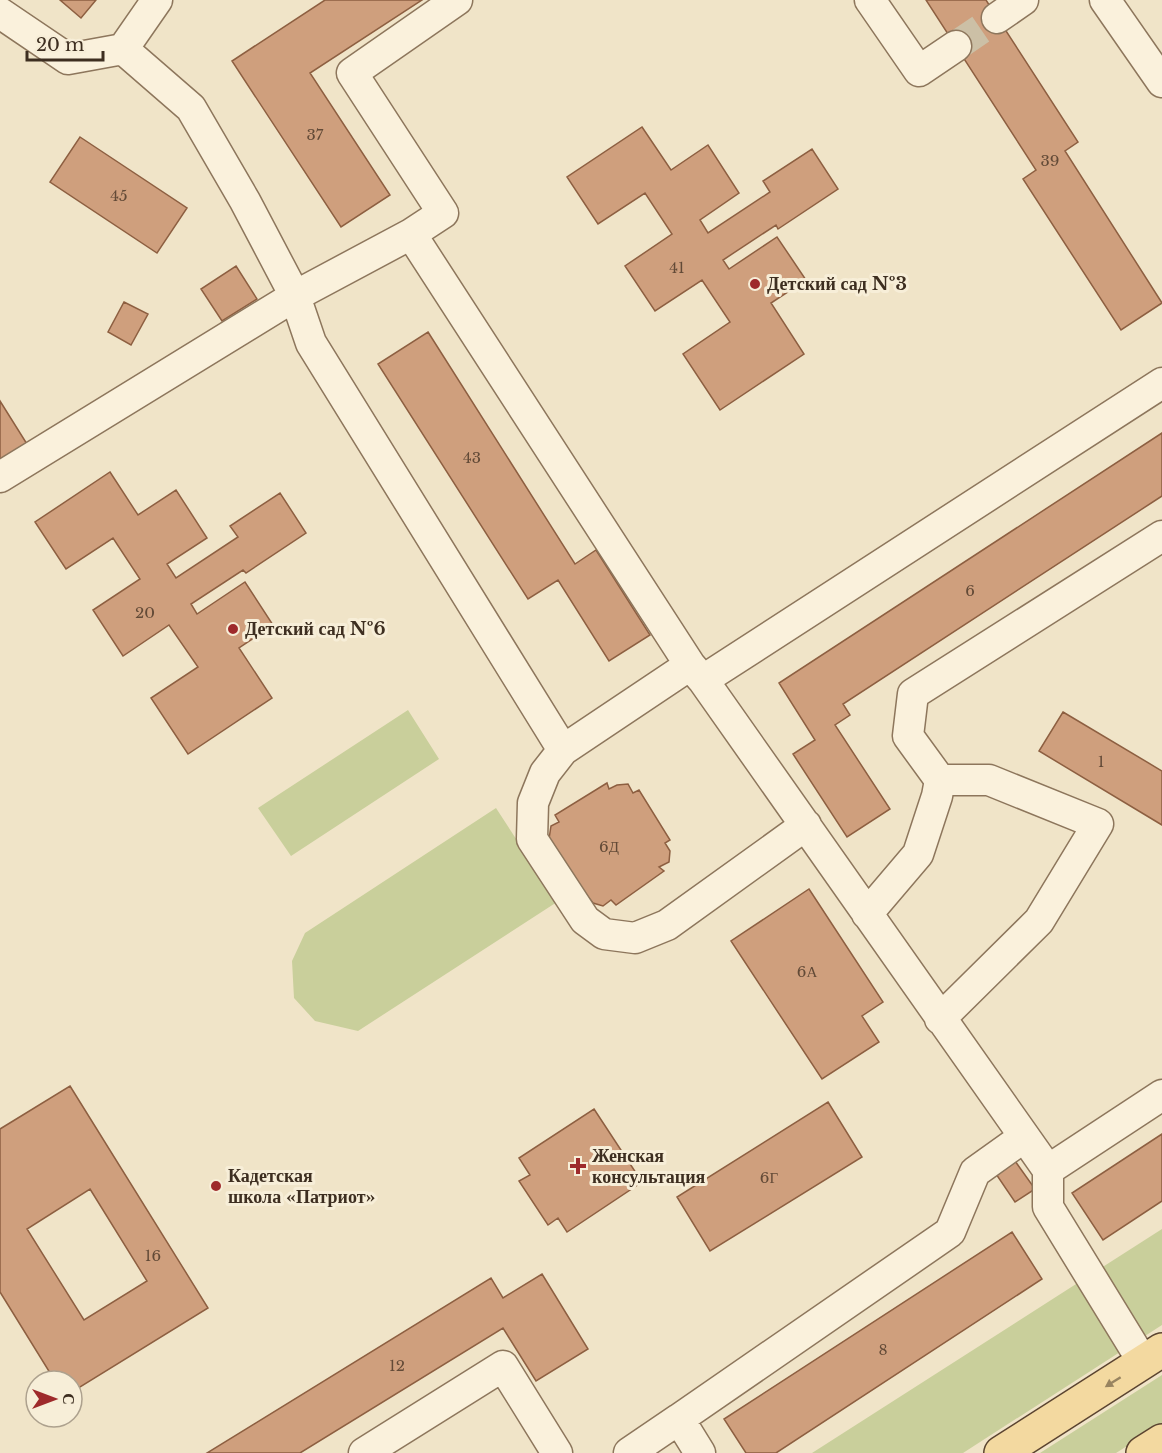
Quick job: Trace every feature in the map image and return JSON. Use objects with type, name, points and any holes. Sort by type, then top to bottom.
[{"type":"main road","points":[[1000,1453],[1153,1356]]},
{"type":"main road","points":[[1143,1453],[1162,1441]]},
{"type":"lane","points":[[0,13],[68,59],[123,49],[157,0]]},
{"type":"lane","points":[[0,477],[295,296],[411,234],[443,213],[352,73],[457,0]]},
{"type":"lane","points":[[870,0],[920,71],[956,46]]},
{"type":"lane","points":[[997,18],[1023,0]]},
{"type":"lane","points":[[1105,0],[1162,82]]},
{"type":"lane","points":[[123,49],[191,108],[245,201],[295,296],[311,343],[563,750]]},
{"type":"lane","points":[[411,234],[697,673],[1048,1170],[1048,1208],[1153,1356]]},
{"type":"lane","points":[[806,825],[667,925],[635,938],[604,934],[585,920],[532,839],[533,803],[545,773],[563,750],[697,673],[1162,383]]},
{"type":"lane","points":[[867,914],[918,854],[937,796],[940,780],[908,736],[913,694],[1162,536]]},
{"type":"lane","points":[[940,780],[989,780],[1098,824],[1038,921],[940,1019]]},
{"type":"lane","points":[[1048,1170],[1162,1095]]},
{"type":"lane","points":[[628,1453],[950,1232],[975,1172],[1024,1137]]},
{"type":"lane","points":[[364,1453],[503,1366],[557,1453]]},
{"type":"lane","points":[[679,1419],[700,1453]]},
{"type":"green space","points":[[408,710],[439,759],[291,856],[258,808]]},
{"type":"green space","points":[[496,808],[557,902],[358,1031],[315,1021],[294,998],[292,961],[305,933]]},
{"type":"green space","points":[[1162,1229],[1162,1325],[963,1453],[812,1453]]},
{"type":"green space","points":[[1162,1375],[1162,1424],[1116,1453],[1040,1453]]},
{"type":"building","points":[[60,0],[96,0],[81,18]]},
{"type":"building","points":[[325,0],[422,0],[310,73],[390,195],[341,227],[232,61]]},
{"type":"building","points":[[926,0],[986,0],[1078,142],[1065,151],[1162,303],[1121,330],[1023,179],[1036,170]]},
{"type":"building","points":[[642,127],[671,170],[708,145],[739,193],[700,220],[708,233],[770,192],[763,181],[812,149],[838,189],[778,229],[776,225],[723,260],[729,269],[777,237],[806,280],[771,303],[804,354],[720,410],[683,354],[730,322],[702,280],[655,311],[625,266],[672,234],[645,193],[598,224],[567,177]]},
{"type":"building","points":[[80,137],[187,208],[157,253],[50,182]]},
{"type":"building","points":[[236,266],[257,299],[222,321],[201,289]]},
{"type":"building","points":[[124,302],[148,314],[131,345],[108,332]]},
{"type":"building","points":[[428,332],[575,564],[596,550],[650,635],[609,661],[558,580],[528,599],[378,364]]},
{"type":"building","points":[[0,401],[32,452],[0,473]]},
{"type":"building","points":[[1162,433],[1162,496],[843,704],[850,715],[835,725],[890,809],[847,837],[793,754],[815,740],[779,683]]},
{"type":"building","points":[[110,472],[138,515],[176,490],[207,538],[167,564],[176,578],[238,537],[230,526],[280,493],[306,533],[246,573],[243,570],[191,604],[197,614],[245,582],[273,625],[239,648],[272,698],[188,754],[151,698],[198,667],[169,625],[123,656],[93,610],[140,579],[113,538],[66,569],[35,522]]},
{"type":"building","points":[[1063,712],[1162,771],[1162,825],[1039,751]]},
{"type":"building","points":[[607,783],[609,789],[617,785],[628,784],[633,793],[639,790],[670,840],[665,843],[670,851],[669,862],[659,867],[664,871],[616,905],[611,900],[603,906],[593,903],[548,847],[554,845],[549,839],[551,826],[559,822],[555,815]]},
{"type":"building","points":[[809,889],[883,1002],[862,1016],[879,1042],[822,1079],[731,941]]},
{"type":"building","points":[[70,1086],[208,1308],[84,1385],[84,1369],[48,1369],[0,1292],[0,1129]],"holes":[[[90,1189],[147,1281],[84,1320],[27,1229]]]},
{"type":"building","points":[[828,1102],[862,1157],[710,1251],[677,1197]]},
{"type":"building","name":"Женская консультация","points":[[594,1109],[642,1182],[567,1232],[558,1218],[548,1225],[519,1181],[530,1175],[519,1158]]},
{"type":"building","points":[[1162,1134],[1162,1201],[1103,1240],[1072,1193]]},
{"type":"building","points":[[1015,1161],[1035,1189],[1015,1202],[996,1174]]},
{"type":"building","points":[[1012,1232],[1042,1279],[776,1453],[746,1453],[724,1419]]},
{"type":"building","points":[[542,1274],[588,1349],[536,1381],[503,1328],[300,1453],[207,1453],[491,1278],[503,1298]]},
{"type":"tunnel","points":[[956,46],[997,18]]},
{"type":"place","name":"Детский сад №3","points":[[755,284]]},
{"type":"place","name":"Детский сад №6","points":[[233,629]]},
{"type":"place","name":"Женская консультация","points":[[578,1166]]},
{"type":"place","name":"Кадетская школа «Патриот»","points":[[216,1186]]}]
